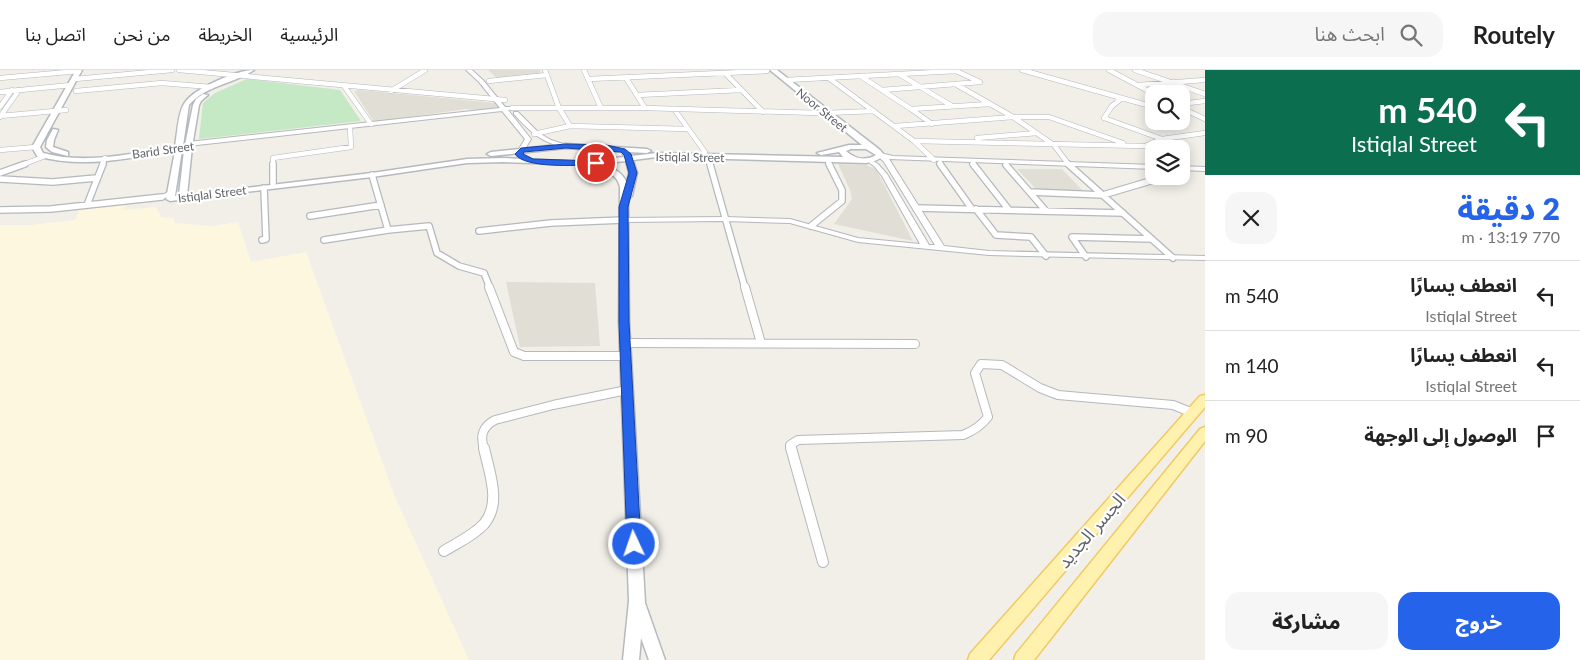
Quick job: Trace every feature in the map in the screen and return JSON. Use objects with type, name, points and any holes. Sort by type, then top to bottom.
[{"type":"main road","points":[[45,156],[37,150],[37,145],[77,78],[87,70]]},
{"type":"main road","points":[[168,197],[186,105],[196,95],[211,87],[246,73],[260,70]]},
{"type":"main road","name":"Noor Street","points":[[766,70],[880,155]]},
{"type":"main road","name":"Noor Street","points":[[774,70],[843,133],[846,148],[843,154],[857,160]]},
{"type":"main road","points":[[183,195],[188,146],[198,100],[246,73]]},
{"type":"main road","points":[[62,118],[77,78]]},
{"type":"main road","points":[[37,145],[48,143],[57,126]]},
{"type":"main road","name":"Barid Street","points":[[48,143],[52,150],[74,155],[108,154],[188,146]]},
{"type":"main road","name":"Istiqlal Street","points":[[168,197],[521,150],[566,146],[590,146],[706,155],[868,160]]},
{"type":"main road","name":"Barid Street","points":[[45,156],[74,160],[105,158],[179,147]]},
{"type":"main road","name":"Istiqlal Street","points":[[183,195],[264,188],[467,161],[503,160],[583,164],[657,155],[812,153],[846,148],[871,148]]},
{"type":"main road","points":[[623,150],[628,154],[633,173],[623,207]]},
{"type":"main road","points":[[868,160],[877,159],[880,155]]},
{"type":"main road","points":[[583,164],[618,173],[623,181],[625,349],[637,601],[631,660]]},
{"type":"main road","name":"الجسر الجديد","points":[[977,660],[1205,399]]},
{"type":"main road","name":"الجسر الجديد","points":[[1023,660],[1205,432]]},
{"type":"main road","points":[[637,601],[657,660]]},
{"type":"street","points":[[22,76],[26,70]]},
{"type":"street","points":[[32,75],[35,70]]},
{"type":"street","points":[[0,92],[20,90],[77,78],[130,72],[172,70]]},
{"type":"street","points":[[179,70],[246,73],[391,91],[505,100]]},
{"type":"street","points":[[391,91],[425,70]]},
{"type":"street","points":[[469,70],[497,100],[527,137],[519,154],[521,157],[532,161]]},
{"type":"street","points":[[480,70],[534,134],[544,140],[566,146]]},
{"type":"street","points":[[584,70],[601,108]]},
{"type":"street","points":[[659,70],[664,76]]},
{"type":"street","points":[[588,79],[766,70]]},
{"type":"street","points":[[875,70],[884,75]]},
{"type":"street","points":[[1022,70],[1145,104]]},
{"type":"street","points":[[1109,70],[1145,88]]},
{"type":"street","points":[[1134,70],[1205,94]]},
{"type":"street","points":[[786,80],[955,71],[980,82],[882,90]]},
{"type":"street","points":[[489,81],[546,72],[559,108],[570,126]]},
{"type":"street","points":[[725,73],[763,112]]},
{"type":"street","points":[[900,74],[952,106]]},
{"type":"street","points":[[0,79],[32,75],[211,87]]},
{"type":"street","points":[[862,77],[932,124]]},
{"type":"street","points":[[0,79],[77,78]]},
{"type":"street","points":[[626,78],[645,108]]},
{"type":"street","points":[[830,78],[895,126],[937,161],[994,234],[1031,237],[1046,256]]},
{"type":"street","points":[[1140,85],[1205,80]]},
{"type":"street","points":[[634,90],[737,85]]},
{"type":"street","points":[[958,85],[1013,117],[1054,145],[1069,165],[1173,258]]},
{"type":"street","points":[[344,86],[371,124]]},
{"type":"street","points":[[0,107],[12,90]]},
{"type":"street","points":[[0,116],[20,90]]},
{"type":"street","points":[[637,95],[742,90]]},
{"type":"street","points":[[1122,98],[1112,106],[1104,118],[1162,139],[1205,133]]},
{"type":"street","points":[[1190,103],[1205,101]]},
{"type":"street","points":[[911,109],[990,104]]},
{"type":"street","points":[[512,108],[645,108],[822,113],[874,111]]},
{"type":"street","name":"Barid Street","points":[[188,146],[512,108]]},
{"type":"street","points":[[674,109],[706,155],[761,343]]},
{"type":"street","points":[[0,116],[66,110]]},
{"type":"street","points":[[1190,112],[1205,120]]},
{"type":"street","points":[[895,126],[1013,117],[1049,117],[1130,146]]},
{"type":"street","points":[[1190,117],[1205,120]]},
{"type":"street","points":[[534,134],[548,133],[570,126],[688,129]]},
{"type":"street","points":[[273,183],[273,158],[351,147],[350,127]]},
{"type":"street","points":[[938,142],[1037,134]]},
{"type":"street","points":[[914,141],[1145,146]]},
{"type":"street","points":[[0,150],[37,145]]},
{"type":"street","points":[[880,155],[893,158],[973,164],[1058,167],[1069,165]]},
{"type":"street","points":[[880,155],[887,161],[941,248]]},
{"type":"street","points":[[0,173],[45,156]]},
{"type":"street","points":[[87,205],[105,158]]},
{"type":"street","points":[[811,226],[842,201],[842,190],[827,158]]},
{"type":"street","points":[[868,160],[1145,168]]},
{"type":"street","points":[[868,160],[876,165],[885,175],[926,246]]},
{"type":"street","points":[[973,164],[1009,210]]},
{"type":"street","points":[[1006,165],[1046,211]]},
{"type":"street","points":[[1190,168],[1205,169]]},
{"type":"street","points":[[372,175],[388,230]]},
{"type":"street","points":[[0,178],[53,182],[96,180]]},
{"type":"street","points":[[0,183],[49,185],[96,180]]},
{"type":"street","points":[[1030,192],[1103,195],[1145,183]]},
{"type":"street","points":[[262,240],[266,239],[267,229],[264,188]]},
{"type":"street","points":[[0,210],[51,209],[168,197]]},
{"type":"street","points":[[310,216],[381,205]]},
{"type":"street","points":[[916,208],[1122,213]]},
{"type":"street","points":[[479,231],[555,222],[725,219],[790,221],[858,240],[941,248],[1046,256],[1205,258]]},
{"type":"street","points":[[324,240],[429,226],[437,253],[459,266],[484,273],[514,352],[524,356],[761,343],[915,344]]},
{"type":"street","points":[[1086,256],[1072,237],[1152,239]]},
{"type":"street","points":[[823,562],[790,445],[792,442],[798,440],[963,435],[976,430],[982,427],[988,417],[975,373],[981,364],[1002,365],[1040,388],[1058,395],[1174,405],[1193,413]]},
{"type":"street","points":[[444,551],[484,524],[493,510],[493,495],[482,442],[482,434],[486,424],[505,416],[627,390]]},
{"type":"shaded area","points":[[488,70],[540,70],[541,74],[497,78]]},
{"type":"shaded area","points":[[360,90],[495,103],[499,108],[466,109],[374,122],[354,91]]},
{"type":"shaded area","points":[[838,164],[866,165],[876,169],[913,241],[834,224],[852,199]]},
{"type":"shaded area","points":[[1017,169],[1062,169],[1085,193],[1038,191]]},
{"type":"shaded area","points":[[125,205],[124,210],[156,207],[161,217],[174,218],[174,223],[212,226],[238,222],[251,262],[306,252],[395,497],[469,660],[0,660],[0,225],[31,225],[75,220],[80,210]]},
{"type":"shaded area","points":[[506,282],[595,283],[600,346],[520,347]]},
{"type":"green space","points":[[247,79],[340,90],[361,121],[199,139],[203,103],[215,93]]},
{"type":"route","points":[[596,163],[532,161],[521,157],[519,154],[521,150],[533,148],[590,146],[623,150],[628,154],[633,173],[630,191],[623,207],[624,322],[634,544]]}]
